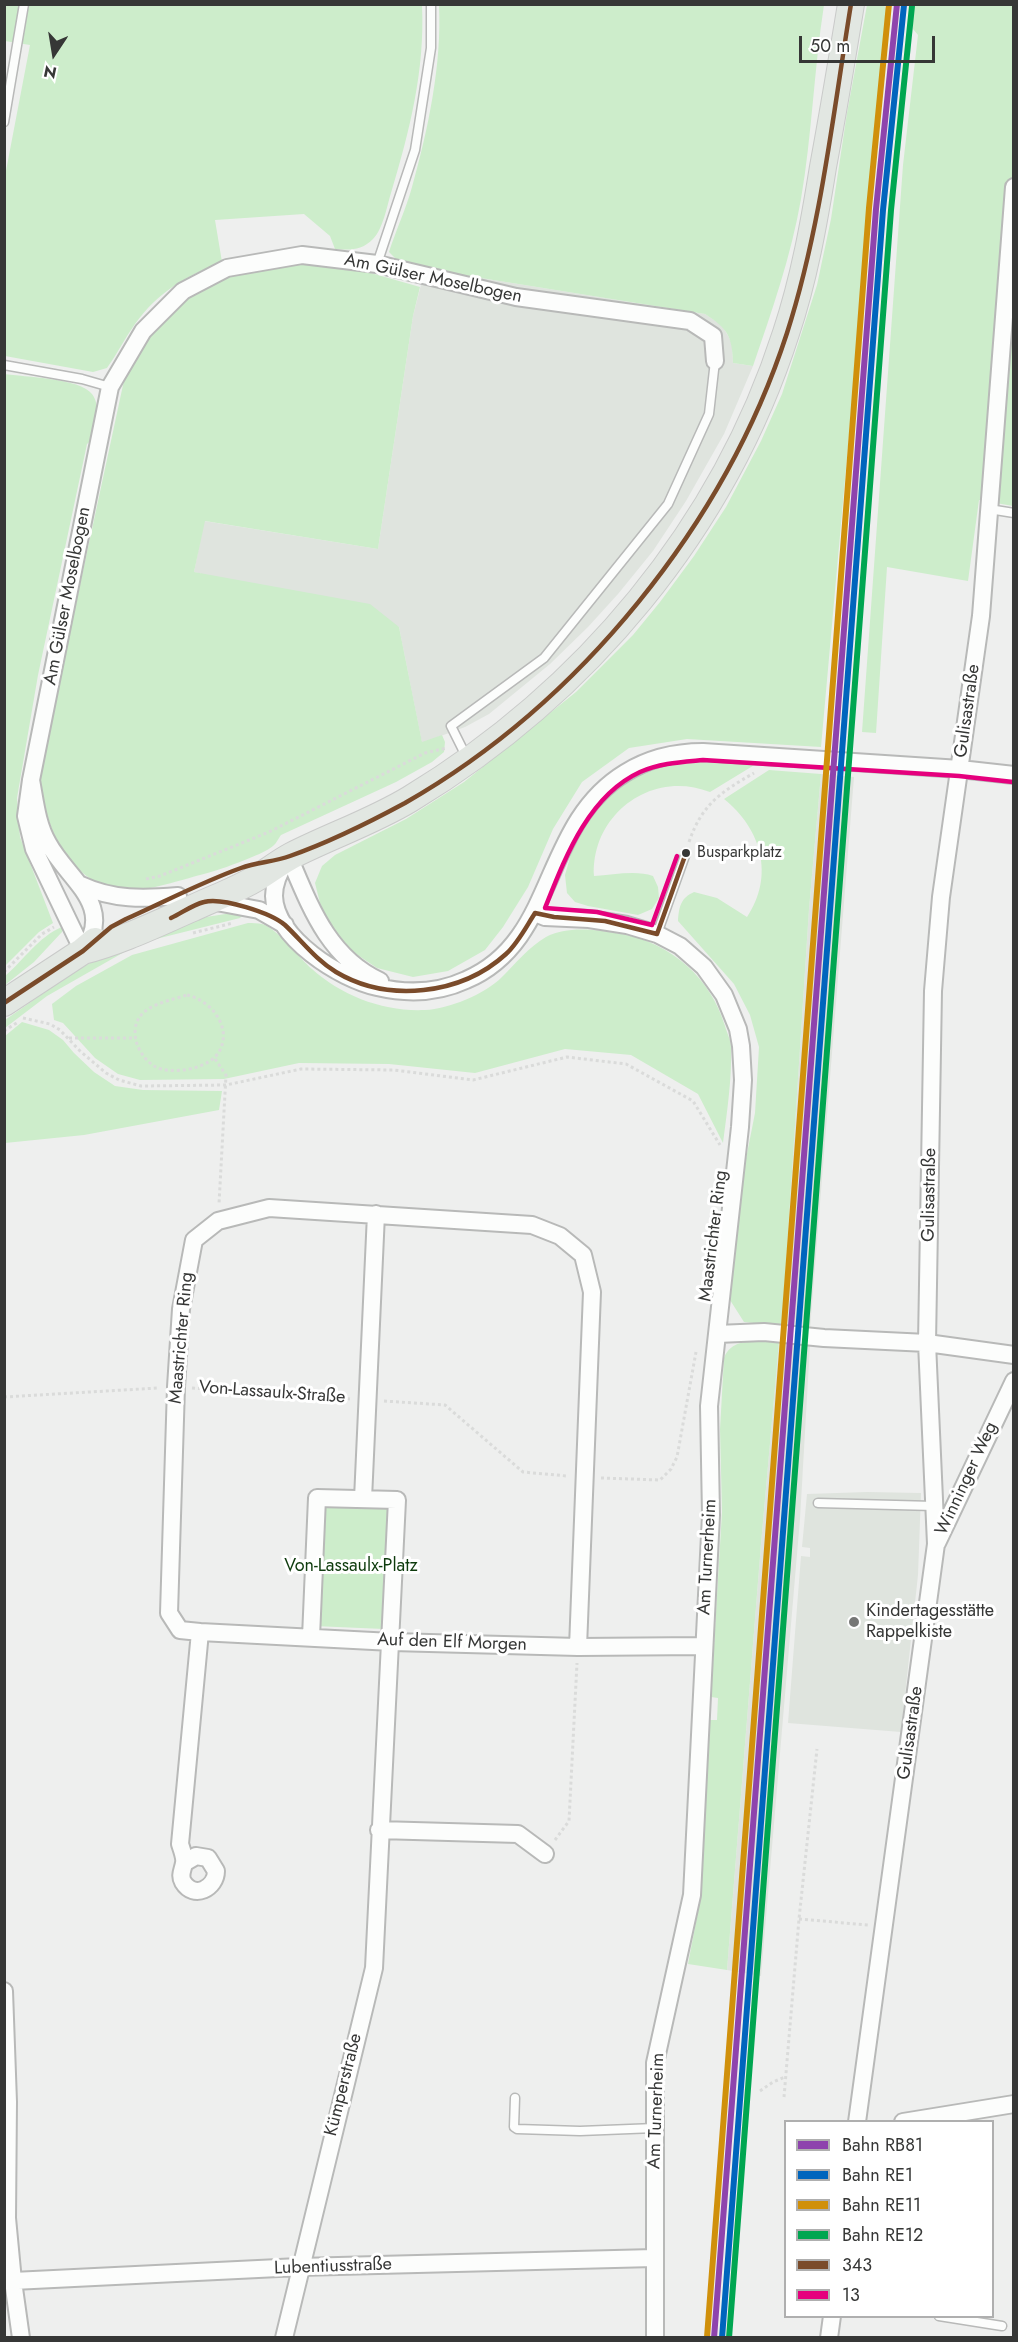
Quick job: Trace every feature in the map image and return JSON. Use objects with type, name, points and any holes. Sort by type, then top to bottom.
[{"type":"main road","points":[[83,951],[117,942],[250,882],[289,857],[381,815],[465,754],[490,747],[589,658],[628,615],[690,533],[734,459],[769,381],[787,333],[814,224],[851,4]]},
{"type":"main road","points":[[14,1010],[111,927],[244,867],[289,857]]},
{"type":"street","name":"Gulisastraße","points":[[857,2120],[936,1544],[927,1343],[933,991],[940,897],[981,616],[1014,187]]},
{"type":"street","name":"Am Gülser Moselbogen","points":[[83,951],[34,849],[26,816],[31,780],[110,387],[143,331],[183,291],[227,268],[299,251],[376,264],[516,297],[690,321],[713,336],[715,361]]},
{"type":"street","points":[[208,901],[259,910],[285,926],[310,951],[338,973],[361,983],[403,991],[437,989],[467,980],[482,972],[508,952],[535,913],[573,826],[598,792],[644,763],[672,754],[703,752],[960,769],[1014,775]]},
{"type":"street","name":"Am Gülser Moselbogen","points":[[31,780],[37,814],[47,843],[91,901],[94,920],[92,936],[83,951]]},
{"type":"street","points":[[285,926],[276,907],[274,894],[278,875],[289,857]]},
{"type":"street","points":[[289,857],[314,913],[333,944],[365,974],[403,991]]},
{"type":"street","name":"Am Gülser Moselbogen","points":[[81,885],[117,897],[149,899],[178,896]]},
{"type":"street","name":"Am Turnerheim","points":[[535,913],[545,917],[573,917],[606,921],[657,934],[680,946],[693,956],[714,980],[732,1013],[741,1046],[743,1080],[740,1127],[710,1406],[711,1515],[692,1895],[655,2063],[655,2337]]},
{"type":"street","name":"Maastrichter Ring","points":[[200,1632],[180,1630],[169,1613],[176,1387],[181,1309],[194,1240],[218,1221],[269,1208],[532,1225],[560,1236],[583,1255],[592,1292],[578,1647]]},
{"type":"street","name":"Von-Lassaulx-Straße","points":[[363,1499],[375,1214]]},
{"type":"street","points":[[717,1335],[765,1332],[824,1338],[927,1343],[1014,1355]]},
{"type":"street","name":"Winninger Weg","points":[[936,1544],[1014,1381]]},
{"type":"street","points":[[311,1637],[317,1497],[397,1500],[392,1642]]},
{"type":"street","points":[[184,1863],[180,1844],[200,1632]]},
{"type":"street","name":"Auf den Elf Morgen","points":[[200,1632],[392,1642],[578,1647],[703,1646]]},
{"type":"street","name":"Kümperstraße","points":[[284,2337],[374,1968],[379,1830],[392,1642]]},
{"type":"street","points":[[379,1830],[518,1834],[545,1854]]},
{"type":"street","points":[[4,1991],[8,2102],[7,2218],[21,2337]]},
{"type":"street","points":[[910,2120],[1014,2104]]},
{"type":"street","name":"Lubentiusstraße","points":[[13,2281],[300,2267],[654,2259]]},
{"type":"street","points":[[829,2337],[832,2318]]},
{"type":"lane","points":[[4,122],[24,4]]},
{"type":"lane","points":[[376,264],[415,150],[431,48],[431,4]]},
{"type":"lane","points":[[465,754],[451,726],[544,658],[668,504],[709,414],[715,361]]},
{"type":"lane","points":[[4,365],[82,379],[110,387]]},
{"type":"lane","points":[[989,509],[1014,513]]},
{"type":"lane","points":[[657,934],[686,853]]},
{"type":"lane","points":[[818,1503],[934,1506]]},
{"type":"lane","points":[[515,2098],[514,2127],[517,2129],[580,2131],[655,2128]]},
{"type":"lane","points":[[952,2318],[1002,2326]]},
{"type":"path","points":[[142,880],[160,876],[269,832],[433,750],[465,754]]},
{"type":"path","points":[[686,853],[696,823],[719,794],[778,758]]},
{"type":"path","points":[[187,996],[199,998],[212,1008],[221,1025],[223,1039],[214,1059],[191,1069],[166,1071],[150,1063],[143,1056],[136,1038],[136,1022],[140,1014],[187,996]]},
{"type":"path","points":[[4,1031],[14,1010]]},
{"type":"path","name":"Maastrichter Ring","points":[[14,1010],[60,1029],[93,1063],[119,1080],[141,1086],[226,1085],[302,1069],[393,1070],[473,1080],[567,1057],[626,1064],[693,1101],[723,1150]]},
{"type":"path","points":[[68,1038],[136,1038]]},
{"type":"path","points":[[214,1059],[225,1071],[226,1085],[218,1221]]},
{"type":"path","points":[[586,1477],[660,1480],[671,1469],[677,1457],[696,1351]]},
{"type":"path","name":"Von-Lassaulx-Straße","points":[[4,1396],[176,1387],[445,1405],[523,1472],[586,1477]]},
{"type":"path","points":[[545,1854],[569,1821],[578,1647]]},
{"type":"path","points":[[784,2097],[799,1919],[817,1749]]},
{"type":"path","points":[[799,1919],[885,1927]]},
{"type":"path","points":[[760,2091],[773,2082],[785,2078]]},
{"type":"shaded area","points":[[425,269],[705,314],[722,325],[732,343],[733,363],[753,366],[724,434],[686,501],[653,551],[618,594],[550,664],[489,714],[465,727],[422,743],[399,627],[194,572],[204,521],[378,549],[413,316]]},
{"type":"shaded area","points":[[821,774],[854,777],[810,1329],[782,1326],[809,909]]},
{"type":"shaded area","points":[[779,1342],[810,1345],[800,1519],[761,1976],[727,1970]]},
{"type":"shaded area","name":"Kindertagesstätte Rappelkiste","points":[[921,1493],[918,1575],[901,1732],[788,1723],[801,1556],[810,1557],[810,1548],[802,1547],[807,1494]]},
{"type":"green space","points":[[4,5],[422,5],[421,53],[415,100],[398,170],[384,217],[376,235],[360,248],[335,249],[330,236],[304,214],[215,220],[222,262],[185,279],[153,303],[135,324],[107,368],[93,372],[5,356],[5,176],[30,45],[5,41]]},
{"type":"green space","points":[[439,5],[824,5],[808,151],[797,220],[780,283],[753,366],[733,363],[727,334],[719,324],[705,314],[425,269],[400,263],[389,252],[410,195],[428,120],[436,73]]},
{"type":"green space","points":[[867,5],[884,5],[887,11],[821,747],[687,739],[629,748],[582,782],[553,829],[528,887],[503,927],[485,950],[448,971],[413,977],[377,968],[350,950],[331,926],[320,903],[315,883],[322,866],[335,855],[406,819],[464,782],[576,692],[633,635],[694,556],[726,507],[761,441],[782,394],[817,285],[831,219],[847,113]]},
{"type":"green space","points":[[913,5],[1013,5],[1013,506],[979,500],[968,581],[887,567],[876,733],[862,732],[903,165],[918,35],[913,29]]},
{"type":"green space","points":[[290,263],[350,267],[420,287],[413,316],[378,549],[205,521],[194,572],[370,604],[399,627],[422,742],[442,735],[445,742],[444,752],[432,762],[396,782],[281,835],[268,850],[227,867],[143,889],[129,891],[108,887],[90,878],[62,849],[46,812],[40,771],[123,385],[131,361],[156,326],[175,306],[235,273]]},
{"type":"green space","points":[[4,374],[64,381],[86,389],[95,399],[97,415],[95,437],[87,444],[38,675],[17,798],[20,837],[53,923],[39,932],[5,966]]},
{"type":"green space","points":[[703,760],[756,764],[710,792],[688,786],[667,787],[647,792],[629,802],[614,816],[603,833],[596,854],[594,876],[632,873],[653,876],[658,887],[659,898],[652,909],[638,915],[575,902],[567,893],[565,875],[571,854],[596,805],[619,784],[644,770],[670,761]]},
{"type":"green space","points":[[769,770],[821,774],[809,909],[782,1326],[744,1322],[730,1300],[742,1179],[755,1113],[759,1047],[750,1015],[734,984],[678,921],[682,903],[694,892],[717,898],[747,917],[756,901],[760,885],[762,869],[760,854],[747,824],[724,799]]},
{"type":"green space","points":[[232,913],[243,915],[240,918],[152,940],[159,931],[206,917]]},
{"type":"green space","points":[[248,923],[268,926],[324,979],[350,994],[379,1005],[410,1010],[445,1007],[476,995],[502,977],[534,945],[555,933],[574,930],[604,931],[657,945],[687,965],[699,978],[719,1009],[729,1037],[731,1072],[723,1143],[698,1094],[631,1055],[565,1049],[475,1073],[389,1064],[299,1063],[224,1079],[140,1080],[118,1074],[95,1058],[63,1023],[54,1020],[52,1004],[76,986],[132,955]]},
{"type":"green space","points":[[62,927],[62,932],[34,962],[5,985],[5,976],[38,943]]},
{"type":"green space","points":[[120,946],[130,947],[47,996],[5,1028],[5,1020],[71,974]]},
{"type":"green space","points":[[22,1022],[49,1030],[63,1040],[94,1072],[115,1086],[143,1090],[222,1091],[219,1110],[84,1135],[5,1143],[5,1036]]},
{"type":"green space","points":[[764,1340],[779,1342],[727,1970],[688,1964],[701,1896],[710,1720],[717,1720],[718,1698],[711,1697],[722,1512],[720,1429],[724,1358],[727,1352],[736,1345]]},
{"type":"green space","name":"Von-Lassaulx-Platz","points":[[318,1506],[389,1508],[384,1629],[314,1626]]},
{"type":"rail line","name":"RE11","points":[[707,2337],[869,208],[889,4]]},
{"type":"rail line","name":"RB81","points":[[714,2338],[876,209],[897,4]]},
{"type":"rail line","name":"RE1","points":[[722,2338],[883,210],[904,5]]},
{"type":"rail line","name":"RE12","points":[[729,2338],[891,210],[912,6]]},
{"type":"transit line","name":"343","points":[[4,1003],[83,951],[111,927],[126,919],[226,874],[247,866],[284,858],[320,845],[405,803],[469,762],[530,714],[586,661],[638,602],[685,539],[726,473],[760,404],[787,333],[799,293],[817,211],[851,4]]},
{"type":"transit line","name":"13","points":[[677,856],[652,925],[597,912],[545,908],[570,849],[592,812],[622,783],[640,772],[655,767],[703,760],[959,776],[1013,782]]},
{"type":"transit line","name":"343","points":[[657,934],[686,853]]},
{"type":"transit line","name":"343","points":[[171,918],[204,902],[222,902],[246,907],[285,925],[336,972],[356,982],[401,991],[446,986],[488,968],[510,950],[535,913]]},
{"type":"transit line","name":"343","points":[[535,913],[554,917],[605,921],[657,934]]},
{"type":"place","name":"Busparkplatz","points":[[686,853]]},
{"type":"place","name":"Kindertagesstätte Rappelkiste","points":[[854,1622]]}]
